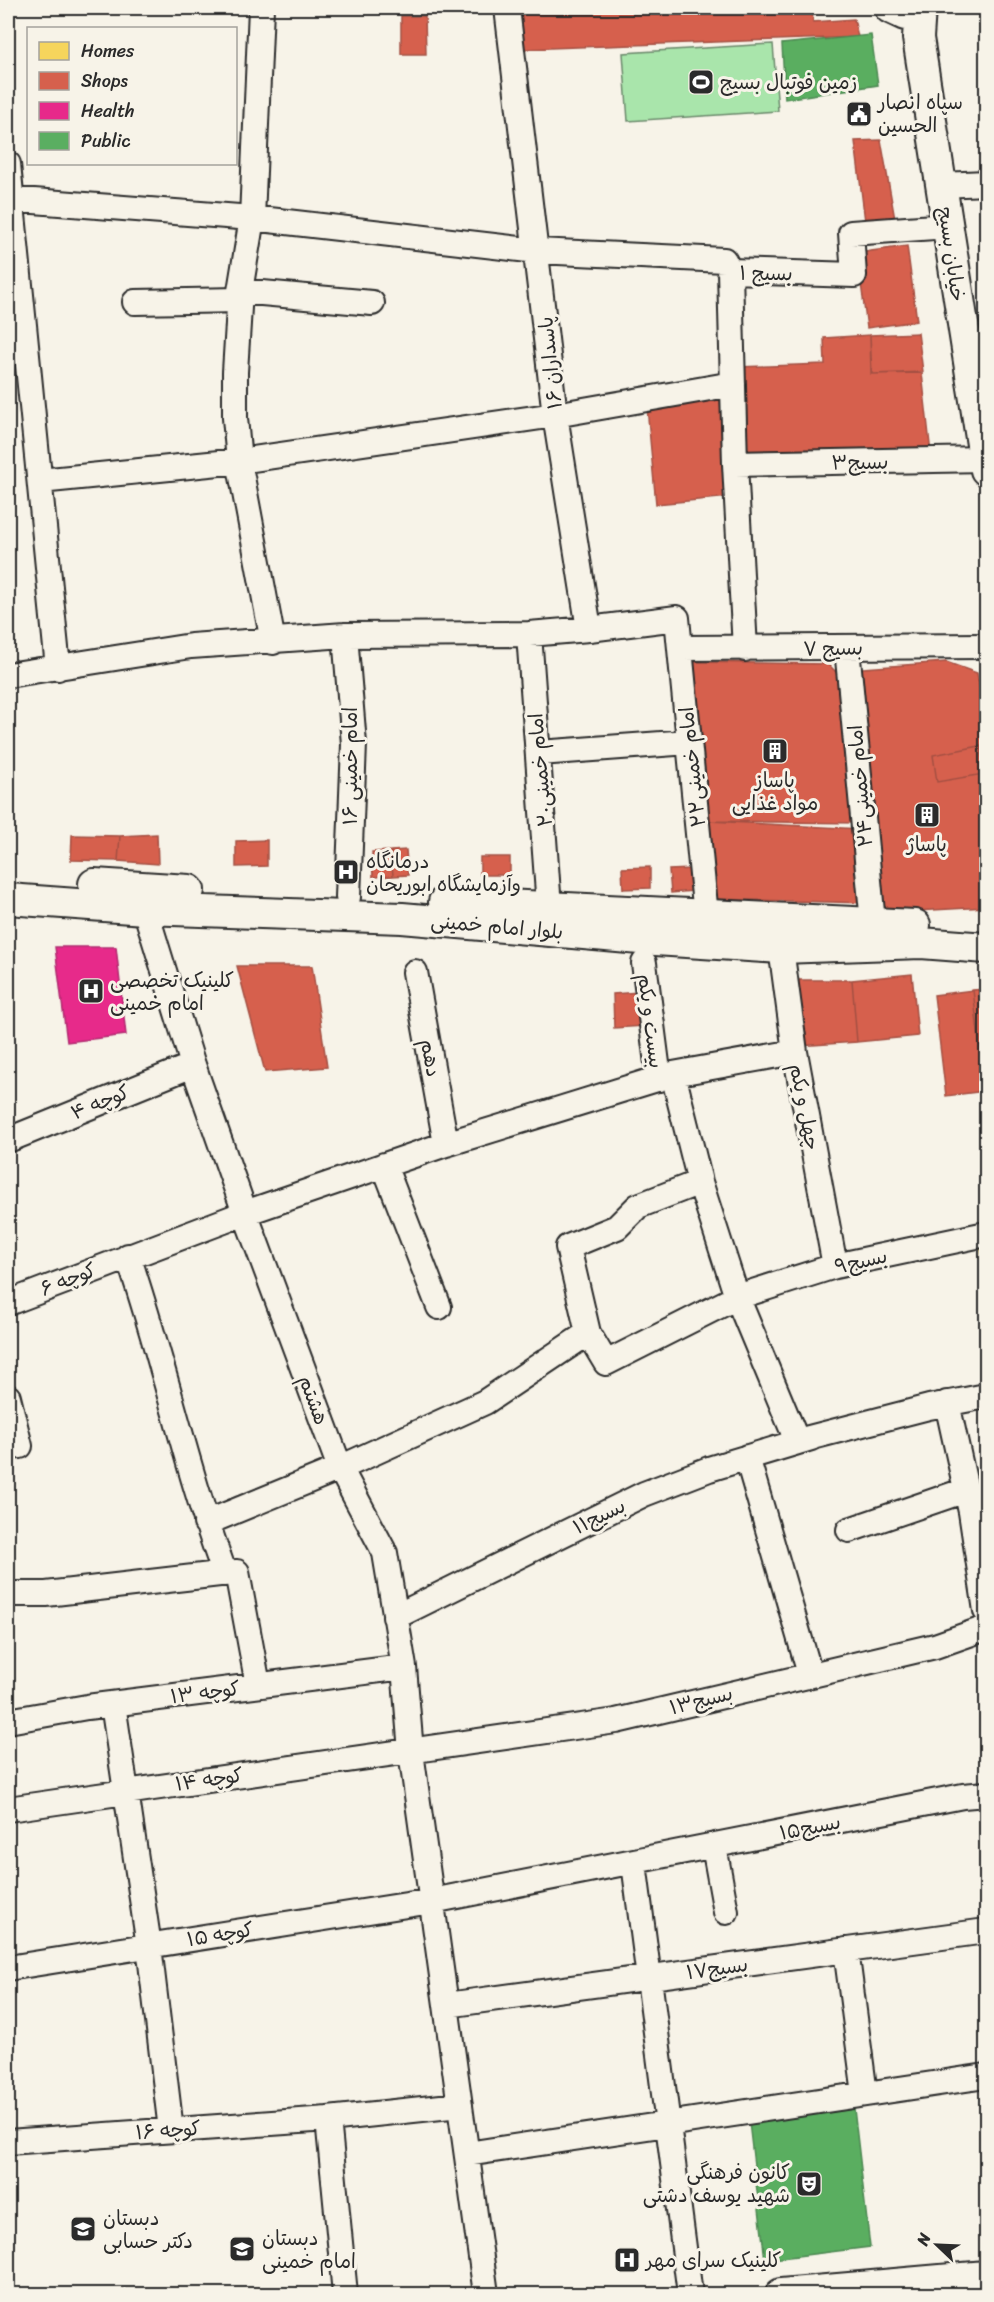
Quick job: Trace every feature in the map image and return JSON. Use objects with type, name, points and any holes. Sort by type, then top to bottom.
[{"type":"main road","name":"خیابان بسیج","points":[[907,15],[977,361],[986,464]]},
{"type":"main road","name":"بلوار امام خمینی","points":[[8,879],[706,916],[781,948],[921,943],[987,948]]},
{"type":"main road","name":"بلوار امام خمینی","points":[[8,899],[145,909],[402,918],[640,939],[873,923],[987,927]]},
{"type":"main road","points":[[781,2295],[987,2276]]},
{"type":"street","points":[[261,8],[252,218],[240,296],[235,372],[239,461],[273,642]]},
{"type":"street","name":"پاسداران ۱۶","points":[[507,8],[555,415],[589,628]]},
{"type":"street","points":[[8,164],[14,301],[40,481],[58,668]]},
{"type":"street","points":[[942,185],[987,183]]},
{"type":"street","points":[[9,199],[252,218],[537,251],[724,260],[730,271]]},
{"type":"street","name":"بسیج ۱","points":[[745,649],[735,464],[730,271],[854,275],[851,233],[948,226]]},
{"type":"street","points":[[135,302],[240,296],[372,303]]},
{"type":"street","points":[[40,481],[239,461],[555,415],[733,384]]},
{"type":"street","name":"بسیج۳","points":[[735,464],[986,464]]},
{"type":"street","name":"امام خمینی۲۲","points":[[589,628],[677,618],[706,916]]},
{"type":"street","points":[[8,675],[191,646],[273,642],[345,635],[529,634],[589,628]]},
{"type":"street","name":"امام خمینی۲۰","points":[[529,634],[549,907]]},
{"type":"street","name":"امام خمینی ۱۶","points":[[345,635],[354,744],[348,897]]},
{"type":"street","name":"بسیج ۷","points":[[680,648],[987,646]]},
{"type":"street","name":"امام خمینی۲۴","points":[[847,648],[873,923]]},
{"type":"street","points":[[539,753],[689,742]]},
{"type":"street","name":"هشتم","points":[[145,909],[193,1065],[245,1213],[340,1468],[385,1553],[404,1667],[411,1752],[486,2295]]},
{"type":"street","name":"چهل و یکم","points":[[781,948],[795,1053],[835,1266]]},
{"type":"street","name":"بیست و یکم","points":[[644,963],[666,1076],[737,1297],[805,1439]]},
{"type":"street","name":"دهم","points":[[415,972],[446,1144]]},
{"type":"street","name":"کوچه ۶","points":[[8,1303],[245,1213],[446,1144],[666,1076],[795,1053]]},
{"type":"street","name":"کوچه ۴","points":[[8,1140],[193,1065]]},
{"type":"street","points":[[384,1165],[439,1307]]},
{"type":"street","points":[[206,1523],[340,1468],[485,1402],[588,1333],[568,1247],[617,1227],[638,1206],[700,1182]]},
{"type":"street","name":"بسیج۹","points":[[588,1333],[606,1363],[737,1297],[835,1266],[987,1234]]},
{"type":"street","points":[[128,1256],[152,1325],[206,1523],[225,1574]]},
{"type":"street","name":"بسیج۱۱","points":[[395,1617],[644,1494],[805,1439],[947,1403],[987,1396]]},
{"type":"street","points":[[8,1397],[20,1446],[8,1447]]},
{"type":"street","points":[[947,1403],[982,1550],[987,1611]]},
{"type":"street","points":[[747,1457],[810,1674]]},
{"type":"street","points":[[849,1530],[966,1490]]},
{"type":"street","points":[[8,1594],[46,1594],[237,1572],[258,1685]]},
{"type":"street","name":"بسیج۱۳","points":[[411,1752],[616,1721],[935,1646],[987,1628]]},
{"type":"street","name":"کوچه ۱۳","points":[[8,1721],[114,1704],[404,1667]]},
{"type":"street","points":[[114,1704],[149,1946],[171,2130]]},
{"type":"street","name":"کوچه ۱۴","points":[[8,1809],[411,1752]]},
{"type":"street","name":"بسیج۱۵","points":[[634,1863],[963,1796],[986,1802]]},
{"type":"street","points":[[714,1846],[726,1912]]},
{"type":"street","points":[[634,1863],[690,2295]]},
{"type":"street","name":"کوچه ۱۵","points":[[8,1968],[432,1901],[634,1863]]},
{"type":"street","name":"بسیج۱۷","points":[[447,2005],[987,1931]]},
{"type":"street","points":[[846,1950],[865,2094]]},
{"type":"street","points":[[467,2154],[987,2076]]},
{"type":"street","name":"کوچه ۱۶","points":[[8,2142],[328,2119],[460,2105]]},
{"type":"street","points":[[328,2119],[345,2295]]},
{"type":"green space","name":"زمین فوتبال بسیج","points":[[773,44],[778,111],[628,121],[623,53]]},
{"type":"building: Homes","points":[[986,1247],[986,1294],[981,1248]]},
{"type":"building: Shops","points":[[812,8],[813,22],[854,19],[858,37],[523,49],[519,9]]},
{"type":"building: Shops","points":[[401,16],[425,16],[426,54],[401,54]]},
{"type":"building: Shops","points":[[881,140],[896,225],[866,229],[855,141]]},
{"type":"building: Shops","points":[[907,246],[917,321],[867,328],[857,253]]},
{"type":"building: Shops","points":[[918,333],[923,372],[872,374],[870,335]]},
{"type":"building: Shops","points":[[870,335],[871,374],[922,373],[931,454],[740,461],[737,367],[825,364],[824,338]]},
{"type":"building: Shops","points":[[720,400],[730,497],[656,504],[647,407]]},
{"type":"building: Shops","name":"پاساز مواد غذایی","points":[[692,662],[828,664],[841,680],[857,823],[708,821]]},
{"type":"building: Shops","name":"پاساژ","points":[[946,662],[977,673],[986,724],[986,907],[879,913],[850,669]]},
{"type":"building: Shops","points":[[980,746],[984,774],[937,782],[933,755]]},
{"type":"building: Shops","points":[[708,821],[861,829],[867,903],[713,899]]},
{"type":"building: Shops","points":[[157,834],[158,864],[118,861],[120,836]]},
{"type":"building: Shops","points":[[72,835],[120,836],[118,861],[71,860]]},
{"type":"building: Shops","points":[[267,840],[267,866],[236,867],[236,841]]},
{"type":"building: Shops","points":[[406,850],[408,875],[393,876],[391,851]]},
{"type":"building: Shops","points":[[391,851],[393,876],[373,877],[372,852]]},
{"type":"building: Shops","points":[[480,857],[510,857],[510,875],[480,875]]},
{"type":"building: Shops","points":[[650,867],[650,888],[623,889],[622,868]]},
{"type":"building: Shops","points":[[691,869],[693,891],[671,893],[669,870]]},
{"type":"building: Shops","points":[[237,966],[312,966],[327,1067],[265,1072]]},
{"type":"building: Shops","points":[[912,974],[918,1036],[857,1042],[852,980]]},
{"type":"building: Shops","points":[[794,980],[852,980],[857,1042],[798,1046]]},
{"type":"building: Shops","points":[[986,989],[986,1091],[985,1091],[973,990]]},
{"type":"building: Shops","points":[[973,990],[985,1091],[946,1096],[934,995]]},
{"type":"building: Shops","points":[[639,992],[644,1026],[614,1028],[613,994]]},
{"type":"building: Health","name":"کلینیک تخصصی امام خمینی","points":[[55,947],[116,947],[126,1035],[67,1042]]},
{"type":"building: Public","points":[[871,35],[878,85],[785,99],[782,44]]},
{"type":"building: Public","name":"کانون فرهنگی شهید یوسف دشتی","points":[[854,2109],[870,2247],[765,2260],[749,2122]]},
{"type":"place","name":"زمین فوتبال بسیج","points":[[701,82]]},
{"type":"place","name":"سپاه انصار الحسین","points":[[859,114]]},
{"type":"place","name":"پاساز مواد غذایی","points":[[775,751]]},
{"type":"place","name":"پاساژ","points":[[927,815]]},
{"type":"place","name":"درمانگاه وآزمایشگاه ابوریحان","points":[[346,872]]},
{"type":"place","name":"کلینیک تخصصی امام خمینی","points":[[91,991]]},
{"type":"place","name":"کانون فرهنگی شهید یوسف دشتی","points":[[809,2184]]},
{"type":"place","name":"دبستان دکتر حسابی","points":[[83,2229]]},
{"type":"place","name":"دبستان امام خمینی","points":[[242,2249]]},
{"type":"place","name":"کلینیک سرای مهر","points":[[627,2260]]}]
